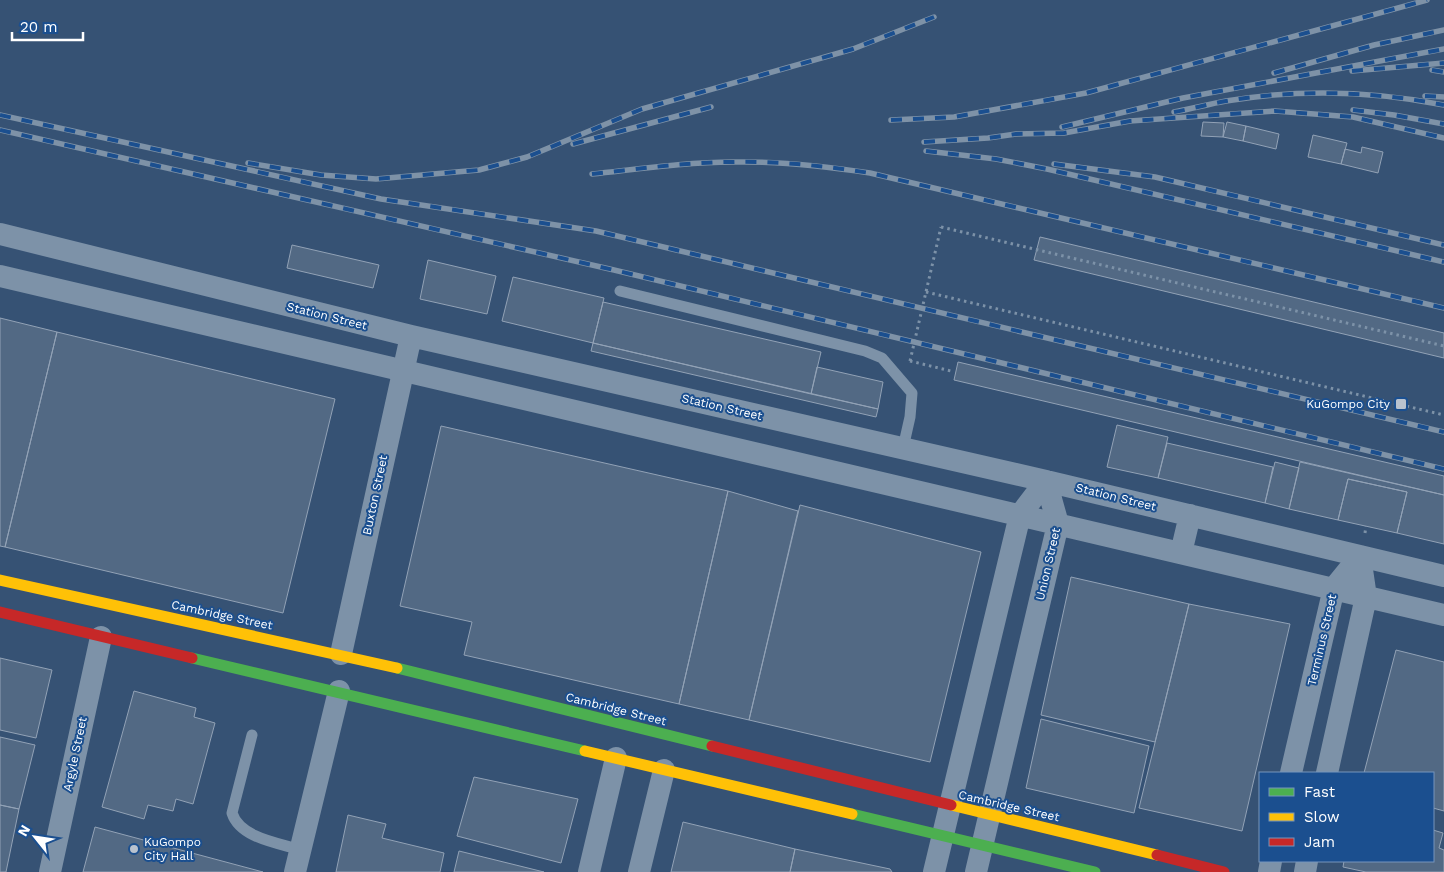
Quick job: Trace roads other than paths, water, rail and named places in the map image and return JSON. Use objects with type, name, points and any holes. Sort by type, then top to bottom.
[{"type":"street","name":"Station Street","points":[[0,234],[411,336],[1046,480],[1444,576]]},
{"type":"street","points":[[0,276],[1444,615]]},
{"type":"street","name":"Buxton Street","points":[[341,654],[411,336]]},
{"type":"street","points":[[934,872],[1020,516],[1046,480]]},
{"type":"street","name":"Union Street","points":[[976,872],[1058,524],[1046,480]]},
{"type":"street","points":[[1181,553],[1190,515]]},
{"type":"street","points":[[1327,772],[1366,597],[1360,556]]},
{"type":"street","name":"Terminus Street","points":[[1291,772],[1334,588],[1360,556]]},
{"type":"street","name":"Cambridge Street","points":[[0,580],[341,654],[950,806],[1224,872]]},
{"type":"street","points":[[0,612],[1095,872]]},
{"type":"street","name":"Argyle Street","points":[[50,872],[101,637]]},
{"type":"street","points":[[295,872],[339,691]]},
{"type":"street","points":[[589,872],[616,758]]},
{"type":"street","points":[[639,872],[664,770]]},
{"type":"lane","points":[[620,290],[865,350],[882,358],[907,384],[912,393],[910,417],[903,448]]},
{"type":"lane","points":[[252,735],[232,813],[235,823],[249,834],[301,850]]},
{"type":"railway","points":[[891,120],[954,117],[1086,93],[1427,0]]},
{"type":"railway","points":[[248,163],[321,175],[376,179],[479,170],[527,157],[642,109],[853,49],[934,17]]},
{"type":"railway","points":[[1274,73],[1374,45],[1444,30]]},
{"type":"railway","points":[[1062,127],[1183,98],[1444,49]]},
{"type":"railway","points":[[1352,71],[1444,63]]},
{"type":"railway","points":[[1432,70],[1444,72]]},
{"type":"railway","points":[[1174,112],[1253,97],[1308,93],[1363,94],[1444,105]]},
{"type":"railway","points":[[1425,96],[1444,97]]},
{"type":"railway","points":[[573,144],[711,107]]},
{"type":"railway","points":[[1353,110],[1444,124]]},
{"type":"railway","points":[[924,142],[988,138],[1016,134],[1064,133],[1130,121],[1275,111],[1353,117],[1444,138]]},
{"type":"railway","points":[[0,115],[381,199],[596,231],[1444,432]]},
{"type":"railway","points":[[0,130],[614,270],[1444,469]]},
{"type":"railway","points":[[926,151],[996,159],[1047,169],[1444,262]]},
{"type":"railway","points":[[592,174],[715,162],[767,162],[870,173],[1444,308]]},
{"type":"railway","points":[[1054,164],[1155,177],[1444,245]]},
{"type":"place","name":"KuGompo City","points":[[1401,404]]},
{"type":"place","name":"KuGompo City Hall","points":[[134,849]]}]
